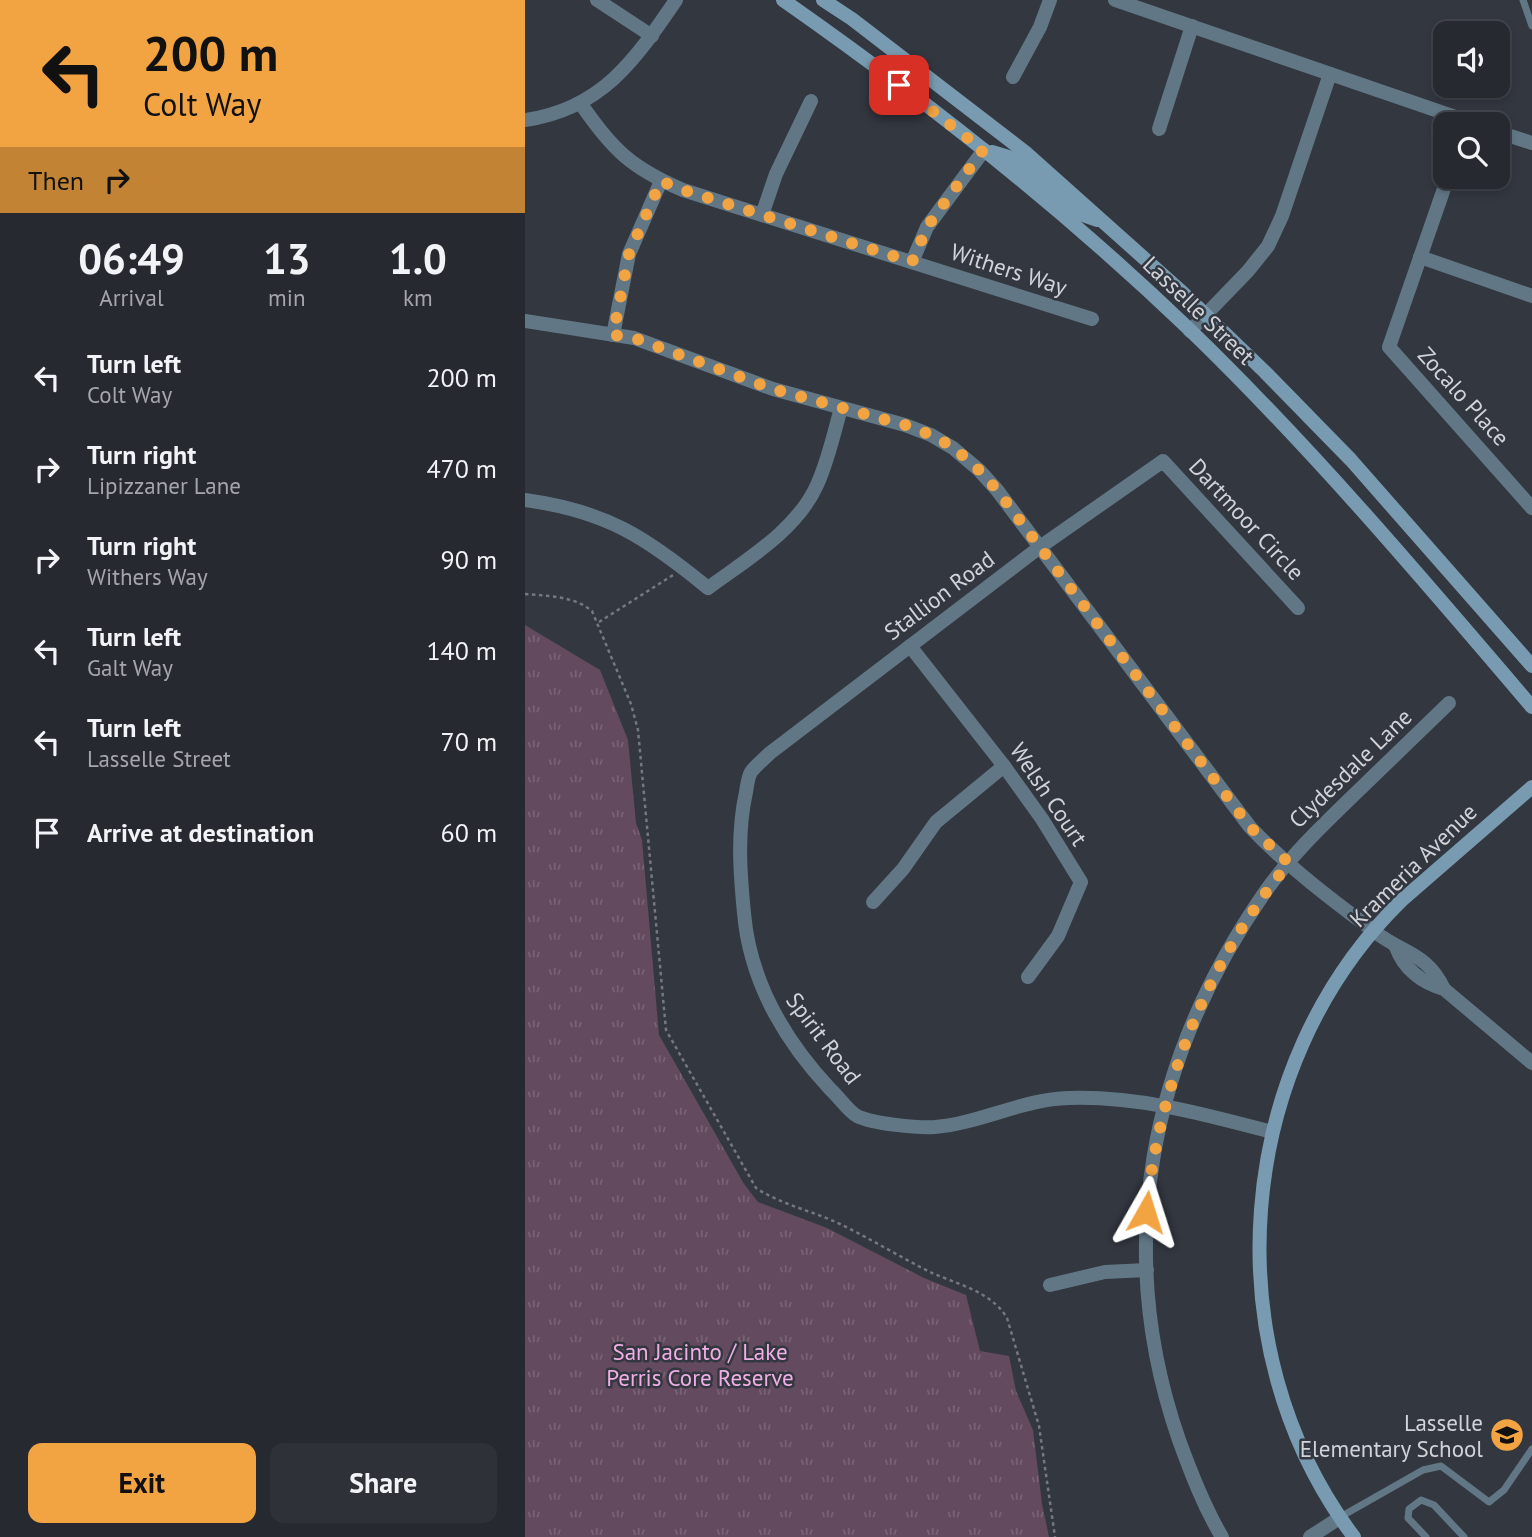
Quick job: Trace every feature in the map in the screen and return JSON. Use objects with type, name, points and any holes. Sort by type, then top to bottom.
[{"type":"main road","name":"Lasselle Street","points":[[783,0],[836,37],[983,150],[1073,224],[1190,331],[1324,467],[1532,707]]},
{"type":"main road","name":"Lasselle Street","points":[[823,0],[852,19],[1025,152],[1205,314],[1350,460],[1532,666]]},
{"type":"main road","points":[[983,150],[1012,158],[1077,213],[1105,223]]},
{"type":"main road","name":"Krameria Avenue","points":[[1353,1537],[1314,1471],[1287,1411],[1265,1326],[1258,1248],[1260,1207],[1272,1132],[1291,1068],[1312,1022],[1339,976],[1373,931],[1402,900],[1532,787]]},
{"type":"street","points":[[597,0],[652,36]]},
{"type":"street","points":[[525,120],[549,117],[581,104],[614,80],[634,60],[676,0]]},
{"type":"street","points":[[1013,77],[1040,27],[1050,0]]},
{"type":"street","points":[[1115,0],[1439,112]]},
{"type":"street","points":[[1159,129],[1192,26]]},
{"type":"street","points":[[1190,331],[1248,271],[1268,246],[1282,216],[1330,74]]},
{"type":"street","points":[[762,215],[776,174],[811,101]]},
{"type":"street","name":"Withers Way","points":[[581,104],[618,152],[661,181],[1092,319]]},
{"type":"street","points":[[1510,136],[1532,143]]},
{"type":"street","points":[[912,262],[927,227],[983,150]]},
{"type":"street","points":[[613,335],[629,254],[661,181]]},
{"type":"street","points":[[1444,189],[1420,257],[1532,296]]},
{"type":"street","name":"Zocalo Place","points":[[1420,257],[1389,346],[1532,508]]},
{"type":"street","points":[[525,321],[634,338],[740,378],[905,425],[953,447],[997,490],[1250,827],[1289,863],[1373,931],[1396,947],[1410,950],[1436,973],[1444,989],[1532,1063]]},
{"type":"street","points":[[525,500],[559,505],[620,526],[647,540],[708,588],[780,532],[803,507],[816,486],[841,408]]},
{"type":"street","name":"Stallion Road","points":[[750,773],[770,753],[1040,547],[1163,461]]},
{"type":"street","name":"Dartmoor Circle","points":[[1163,461],[1299,608]]},
{"type":"street","name":"Welsh Court","points":[[910,646],[1004,766],[1042,819],[1081,882],[1058,936],[1028,978]]},
{"type":"street","name":"Clydesdale Lane","points":[[1222,1537],[1191,1473],[1170,1414],[1148,1311],[1146,1212],[1149,1177],[1165,1105],[1180,1053],[1206,991],[1266,891],[1325,822],[1449,703]]},
{"type":"street","points":[[873,902],[904,869],[936,822],[1004,766]]},
{"type":"street","name":"Spirit Road","points":[[750,773],[739,836],[739,856],[747,938],[752,960],[771,1007],[786,1032],[819,1076],[856,1116],[905,1126],[932,1127],[967,1122],[1010,1108],[1066,1098],[1126,1100],[1165,1105],[1272,1132]]},
{"type":"street","points":[[1050,1285],[1105,1272],[1147,1270]]},
{"type":"street","points":[[1310,1537],[1341,1517]]},
{"type":"lane","points":[[1523,0],[1532,26]]},
{"type":"lane","points":[[1341,1517],[1423,1470],[1441,1466],[1489,1502],[1504,1490],[1532,1449]]},
{"type":"lane","points":[[1426,1537],[1408,1518],[1409,1509],[1421,1500],[1434,1505],[1464,1537]]},
{"type":"path","points":[[599,622],[682,567]]},
{"type":"path","points":[[525,594],[556,596],[583,604],[592,611],[599,622],[631,705],[638,730],[666,1030],[756,1188],[771,1197],[840,1224],[932,1273],[965,1286],[1000,1307],[1007,1318],[1039,1426],[1055,1537]]},
{"type":"green space","name":"San Jacinto / Lake Perris Core Reserve","points":[[525,625],[600,670],[628,740],[636,823],[642,840],[659,1035],[744,1184],[758,1202],[827,1228],[924,1278],[966,1295],[980,1351],[1009,1356],[1016,1391],[1033,1430],[1049,1537],[525,1537]]},
{"type":"place","name":"Lasselle Elementary School","points":[[1507,1435]]},
{"type":"route","points":[[899,85],[983,150],[927,227],[912,262],[661,181],[629,254],[613,335],[634,338],[773,389],[905,425],[953,447],[997,490],[1250,827],[1289,863],[1266,891],[1228,951],[1189,1028],[1165,1105],[1149,1177],[1146,1212]]}]
